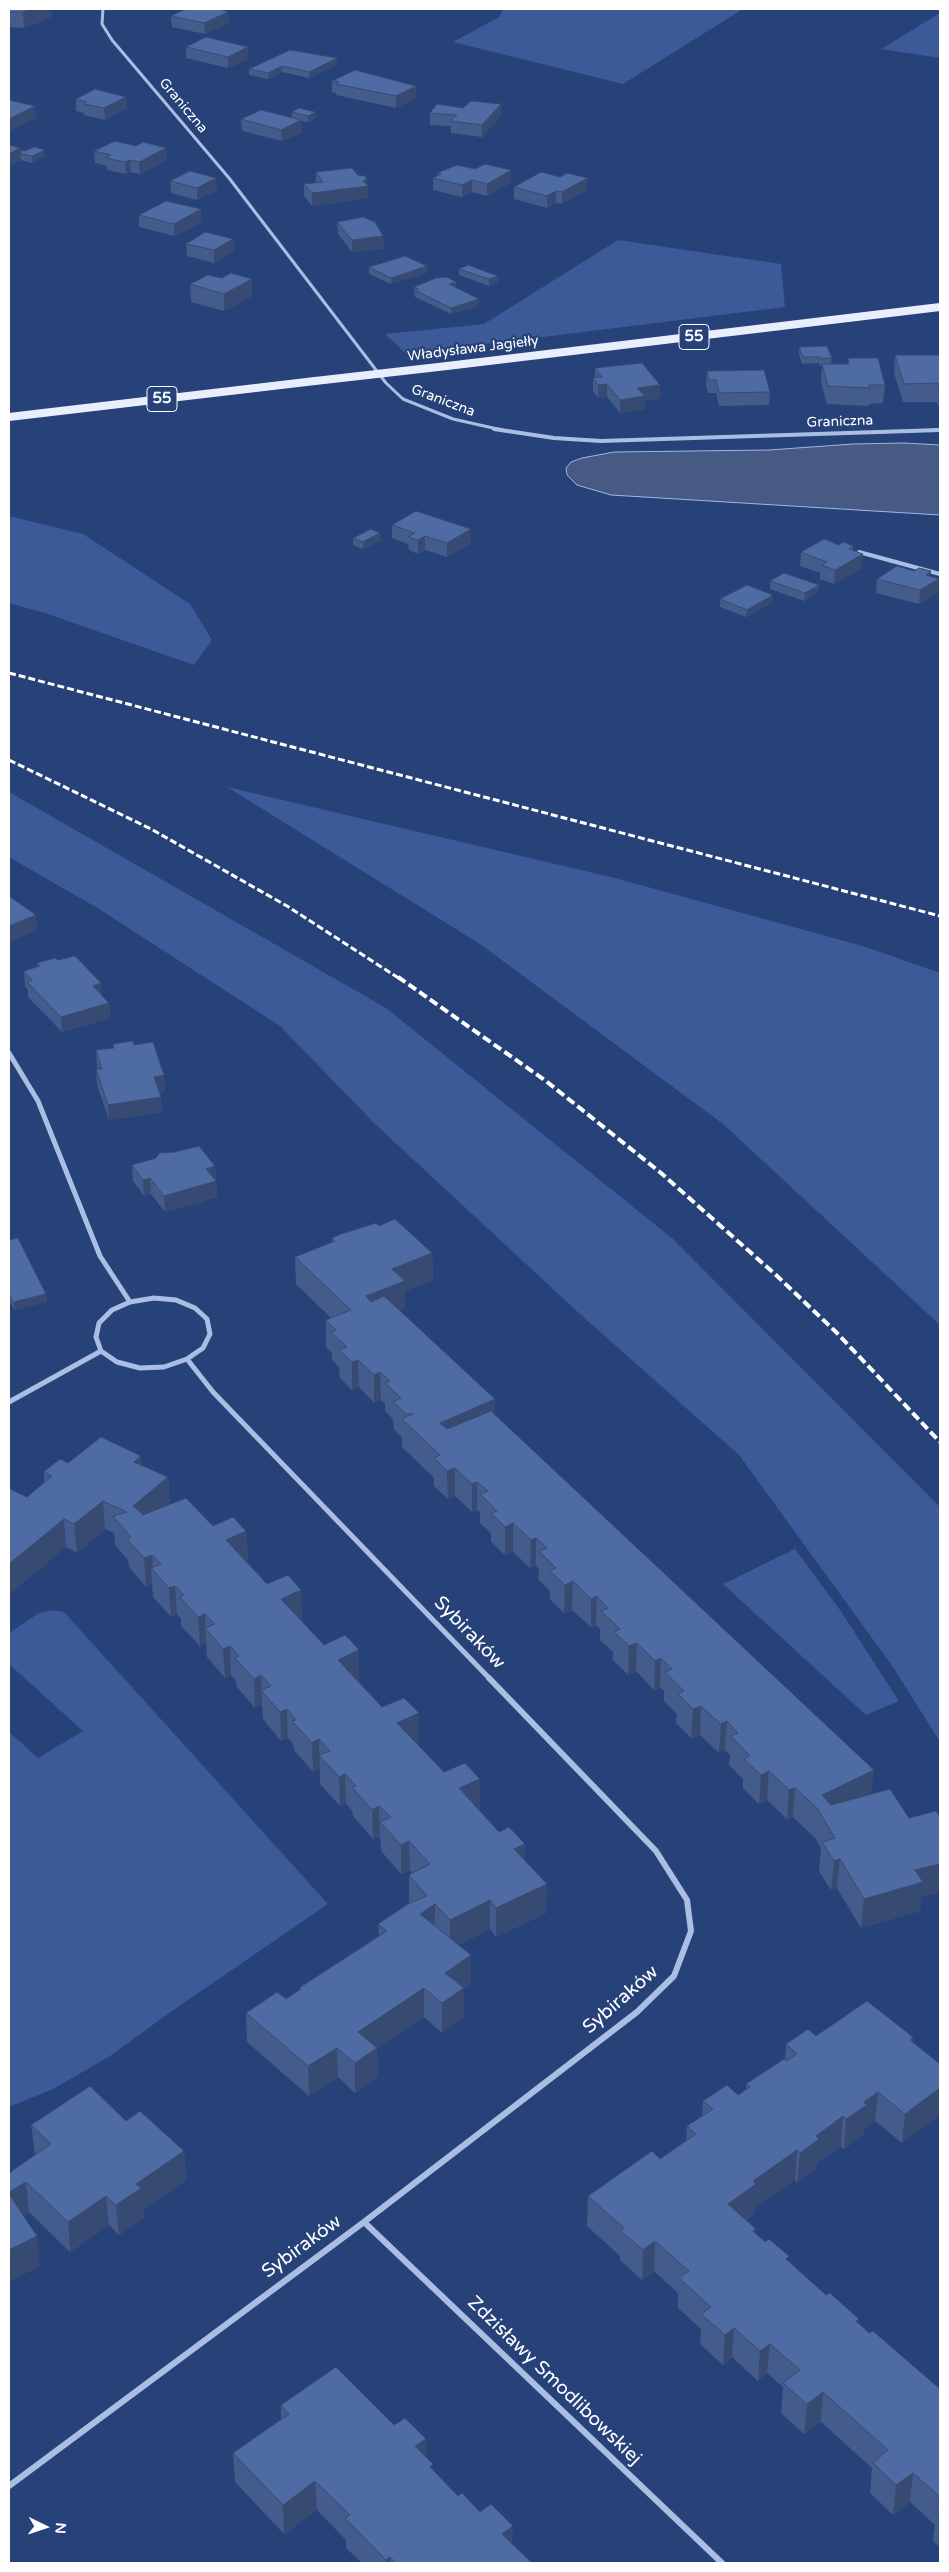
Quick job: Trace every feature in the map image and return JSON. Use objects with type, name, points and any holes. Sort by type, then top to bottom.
[{"type":"main road","name":"Władysława Jagiełły","points":[[9,417],[940,308]]},
{"type":"street","name":"Graniczna","points":[[102,9],[102,24],[112,40],[229,178],[386,383],[404,399],[453,419],[480,427],[554,438],[602,440],[940,430]]},
{"type":"street","points":[[859,552],[940,574]]},
{"type":"street","points":[[9,1053],[38,1101],[100,1256],[130,1302]]},
{"type":"street","points":[[161,1299],[176,1300],[195,1308],[207,1319],[210,1334],[203,1348],[187,1360],[164,1367],[140,1368],[117,1362],[101,1351],[96,1337],[99,1323],[112,1310],[130,1302],[161,1299]]},
{"type":"street","points":[[9,1402],[101,1351]]},
{"type":"street","name":"Sybiraków","points":[[9,2486],[364,2222],[637,2012],[674,1976],[691,1930],[686,1900],[656,1851],[213,1392],[187,1360]]},
{"type":"street","name":"Zdzisławy Smodlibowskiej","points":[[364,2222],[722,2563]]},
{"type":"shaded area","points":[[503,9],[743,9],[623,84],[453,42],[499,17]]},
{"type":"shaded area","points":[[940,13],[940,58],[881,49]]},
{"type":"shaded area","points":[[618,240],[781,264],[785,307],[406,354],[385,334],[484,324]]},
{"type":"shaded area","points":[[904,443],[940,445],[940,515],[611,495],[577,485],[567,475],[566,468],[571,462],[582,458],[614,452],[769,450],[853,444]]},
{"type":"shaded area","points":[[9,516],[83,534],[190,604],[212,640],[194,665],[45,613],[9,603]]},
{"type":"shaded area","points":[[227,787],[615,878],[866,947],[940,973],[940,1325],[723,1124],[480,944]]},
{"type":"shaded area","points":[[9,792],[386,1008],[673,1239],[940,1507],[940,1742],[893,1667],[739,1455],[580,1314],[375,1124],[280,1026],[99,909],[9,857]]},
{"type":"shaded area","points":[[795,1549],[840,1610],[899,1701],[866,1715],[723,1584]]},
{"type":"shaded area","points":[[53,1610],[64,1612],[328,1904],[110,2056],[53,2089],[9,2107],[9,1732],[38,1758],[83,1731],[9,1664],[9,1633],[39,1613]]},
{"type":"building","points":[[9,9],[31,9],[23,12],[9,12]]},
{"type":"building","points":[[186,9],[218,9],[228,12],[204,23],[171,16]]},
{"type":"building","points":[[206,37],[248,47],[228,57],[186,47]]},
{"type":"building","points":[[290,50],[337,58],[309,72],[282,66],[268,73],[249,69]]},
{"type":"building","points":[[355,70],[416,86],[396,96],[336,84],[339,82],[332,81]]},
{"type":"building","points":[[95,89],[126,97],[104,108],[84,104],[87,102],[76,99]]},
{"type":"building","points":[[9,100],[35,106],[9,119]]},
{"type":"building","points":[[471,101],[501,104],[482,125],[451,121],[457,115],[430,113],[437,104],[463,108]]},
{"type":"building","points":[[299,108],[316,112],[308,116],[292,112]]},
{"type":"building","points":[[261,110],[301,120],[281,130],[241,119]]},
{"type":"building","points":[[115,141],[136,146],[143,142],[166,148],[139,162],[130,160],[125,162],[106,158],[111,155],[94,151]]},
{"type":"building","points":[[9,145],[20,148],[9,154]]},
{"type":"building","points":[[34,147],[45,150],[32,156],[21,154],[21,150],[25,151]]},
{"type":"building","points":[[485,164],[511,170],[487,184],[472,180],[462,185],[433,178],[441,174],[437,173],[457,165],[475,169]]},
{"type":"building","points":[[352,168],[358,175],[365,176],[367,179],[363,181],[368,186],[312,193],[304,184],[323,182],[316,172]]},
{"type":"building","points":[[190,171],[216,178],[197,188],[170,181]]},
{"type":"building","points":[[541,172],[560,177],[567,173],[588,178],[562,192],[556,191],[547,196],[514,187]]},
{"type":"building","points":[[166,201],[201,209],[174,224],[139,215]]},
{"type":"building","points":[[363,217],[375,222],[383,236],[352,240],[337,222]]},
{"type":"building","points":[[205,232],[233,239],[214,250],[186,244]]},
{"type":"building","points":[[405,256],[427,266],[391,278],[369,267]]},
{"type":"building","points":[[468,265],[498,276],[489,279],[459,269]]},
{"type":"building","points":[[231,273],[252,279],[224,294],[190,284],[208,275],[222,278]]},
{"type":"building","points":[[447,277],[456,282],[449,284],[479,299],[451,308],[415,290],[418,289],[414,287],[436,278]]},
{"type":"building","points":[[827,346],[832,358],[803,357],[799,347]]},
{"type":"building","points":[[895,355],[940,355],[940,388],[938,383],[904,384]]},
{"type":"building","points":[[848,358],[878,358],[885,385],[869,385],[870,388],[828,386],[822,364],[849,364]]},
{"type":"building","points":[[642,363],[660,385],[637,388],[645,396],[620,400],[607,384],[598,385],[593,378],[602,377],[595,368]]},
{"type":"building","points":[[764,370],[770,392],[719,393],[716,380],[709,380],[707,371]]},
{"type":"building","points":[[416,511],[471,529],[447,543],[425,536],[418,540],[408,537],[415,533],[392,525]]},
{"type":"building","points":[[371,529],[380,533],[363,542],[353,538]]},
{"type":"building","points":[[824,539],[839,545],[843,542],[853,546],[849,549],[863,554],[835,570],[821,565],[827,562],[801,552]]},
{"type":"building","points":[[897,566],[914,571],[919,568],[931,571],[926,575],[939,579],[920,590],[877,579]]},
{"type":"building","points":[[784,573],[819,585],[805,593],[770,581]]},
{"type":"building","points":[[747,585],[773,595],[747,610],[720,599]]},
{"type":"building","points":[[9,896],[36,915],[9,926]]},
{"type":"building","points":[[75,956],[101,983],[93,986],[109,1003],[61,1017],[27,982],[32,980],[24,971],[40,966],[37,963],[55,958],[58,960]]},
{"type":"building","points":[[133,1041],[134,1045],[153,1042],[164,1075],[154,1077],[161,1097],[108,1105],[96,1069],[102,1069],[96,1050],[114,1048],[113,1044]]},
{"type":"building","points":[[199,1146],[215,1166],[206,1169],[216,1181],[164,1196],[150,1178],[143,1180],[132,1165],[156,1158],[159,1153],[175,1152]]},
{"type":"building","points":[[395,1219],[432,1253],[392,1269],[405,1281],[366,1296],[371,1302],[384,1296],[495,1399],[440,1423],[447,1429],[491,1411],[874,1770],[822,1795],[831,1805],[890,1789],[909,1818],[936,1811],[940,1817],[940,1864],[915,1870],[923,1882],[864,1899],[840,1859],[834,1861],[822,1842],[835,1838],[817,1808],[795,1788],[789,1790],[769,1771],[761,1775],[744,1759],[750,1756],[731,1736],[738,1733],[727,1721],[721,1724],[701,1706],[693,1709],[678,1694],[684,1691],[665,1672],[672,1669],[661,1658],[655,1661],[637,1643],[629,1646],[614,1632],[620,1629],[601,1611],[608,1608],[597,1596],[591,1599],[573,1581],[565,1585],[550,1571],[556,1568],[539,1551],[547,1548],[536,1538],[531,1540],[513,1523],[505,1527],[491,1513],[497,1511],[480,1494],[488,1491],[477,1482],[472,1484],[455,1468],[447,1471],[434,1458],[440,1455],[402,1419],[413,1414],[406,1414],[393,1402],[401,1398],[385,1383],[390,1381],[380,1372],[374,1375],[358,1360],[352,1362],[339,1350],[347,1347],[331,1332],[336,1330],[326,1320],[351,1310],[295,1257],[335,1241],[332,1238],[341,1234],[376,1223],[379,1226]]},
{"type":"building","points":[[18,1238],[46,1294],[13,1302],[9,1293],[9,1240]]},
{"type":"building","points":[[101,1437],[141,1456],[134,1462],[168,1477],[133,1506],[143,1515],[186,1498],[213,1526],[233,1517],[246,1531],[226,1540],[267,1584],[288,1575],[301,1590],[281,1599],[324,1645],[345,1635],[351,1641],[359,1650],[338,1660],[382,1707],[404,1698],[419,1713],[397,1723],[444,1772],[465,1763],[480,1779],[459,1788],[499,1832],[509,1827],[525,1844],[514,1849],[547,1884],[496,1908],[490,1900],[450,1920],[435,1904],[420,1914],[471,1955],[445,1973],[464,1988],[442,2003],[424,1988],[358,2032],[377,2048],[355,2063],[337,2048],[308,2066],[246,2013],[277,1992],[286,1999],[301,1989],[299,1988],[387,1931],[378,1924],[408,1904],[427,1896],[409,1875],[430,1864],[409,1841],[401,1845],[380,1822],[391,1817],[379,1806],[372,1810],[352,1787],[356,1786],[345,1774],[339,1777],[319,1755],[330,1751],[319,1739],[312,1743],[292,1721],[296,1720],[287,1709],[280,1712],[261,1690],[271,1686],[261,1675],[254,1679],[235,1658],[239,1656],[230,1646],[223,1649],[205,1628],[215,1624],[205,1614],[198,1617],[180,1597],[184,1595],[175,1586],[169,1588],[151,1568],[161,1564],[152,1555],[144,1558],[127,1539],[131,1537],[113,1516],[127,1512],[103,1501],[74,1524],[64,1519],[9,1564],[9,1490],[27,1497],[52,1476],[44,1472],[51,1466],[60,1459],[68,1463]]},
{"type":"building","points":[[867,2001],[913,2037],[910,2040],[940,2064],[940,2088],[905,2114],[878,2092],[864,2102],[867,2105],[846,2119],[843,2116],[816,2136],[819,2139],[800,2153],[797,2150],[753,2181],[756,2184],[728,2204],[756,2229],[753,2231],[765,2242],[769,2239],[789,2256],[786,2259],[826,2295],[830,2293],[859,2319],[856,2321],[869,2333],[873,2331],[940,2389],[940,2497],[913,2473],[896,2485],[873,2463],[888,2450],[823,2392],[807,2404],[783,2383],[800,2370],[770,2344],[760,2351],[734,2328],[725,2335],[701,2314],[711,2307],[679,2278],[689,2271],[655,2241],[643,2250],[621,2231],[624,2228],[588,2196],[652,2151],[660,2159],[696,2134],[687,2126],[713,2109],[703,2101],[727,2085],[738,2095],[750,2087],[746,2084],[784,2059],[787,2061],[797,2054],[786,2044],[808,2029],[816,2036]]},
{"type":"building","points":[[90,2086],[126,2121],[140,2111],[184,2151],[136,2184],[141,2188],[116,2205],[106,2196],[68,2222],[26,2182],[9,2192],[9,2174],[51,2144],[31,2125]]},
{"type":"building","points":[[9,2194],[37,2236],[9,2250]]},
{"type":"building","points":[[336,2367],[394,2425],[405,2418],[426,2439],[415,2446],[433,2464],[430,2467],[458,2496],[462,2493],[480,2512],[491,2504],[513,2526],[502,2534],[532,2563],[396,2563],[390,2557],[386,2560],[345,2518],[350,2515],[315,2481],[283,2505],[233,2453],[289,2414],[281,2405]]},
{"type":"railway","points":[[9,673],[940,916]]},
{"type":"railway","points":[[9,760],[151,829],[287,906],[400,979]]},
{"type":"railway","points":[[398,977],[546,1081],[661,1173],[776,1275],[836,1332],[940,1442]]}]
